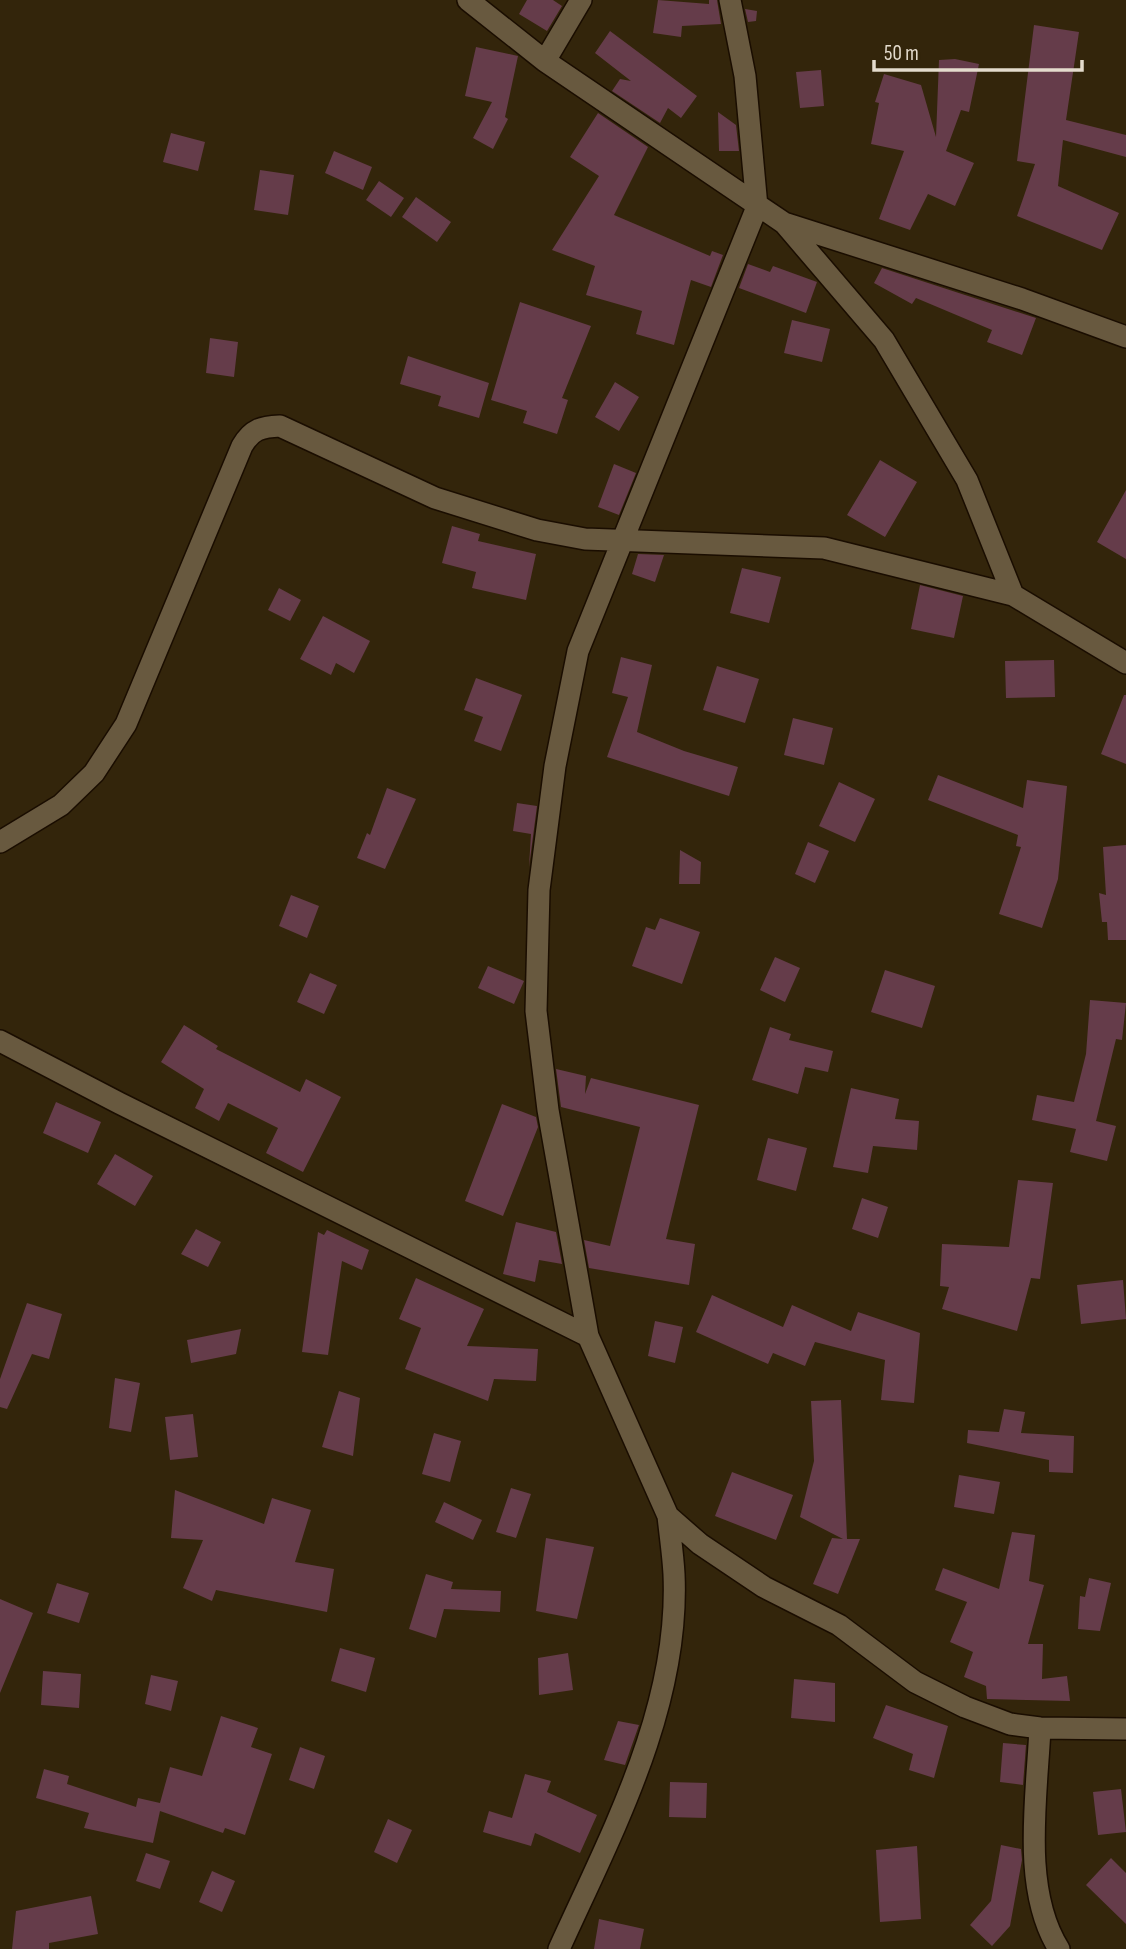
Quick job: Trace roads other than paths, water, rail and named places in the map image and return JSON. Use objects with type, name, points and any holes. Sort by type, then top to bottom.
[{"type":"street","points":[[468,0],[545,61],[784,223],[1022,299],[1126,337]]},
{"type":"street","points":[[545,61],[581,0]]},
{"type":"street","points":[[559,1949],[628,1799],[660,1698],[672,1624],[674,1575],[668,1516],[588,1336],[548,1110],[536,1012],[539,890],[555,766],[578,651],[757,207],[745,76],[730,0]]},
{"type":"street","points":[[784,223],[884,340],[967,480],[1013,594]]},
{"type":"street","points":[[0,842],[69,797],[94,773],[125,724],[242,446],[256,429],[280,426],[435,498],[537,530],[585,540],[624,539],[824,548],[1013,594],[1126,663]]},
{"type":"street","points":[[0,1041],[156,1122],[588,1336]]},
{"type":"street","points":[[668,1516],[700,1544],[764,1587],[839,1625],[915,1682],[965,1707],[1010,1724],[1040,1728],[1126,1729]]},
{"type":"street","points":[[1040,1728],[1035,1857],[1037,1896],[1050,1935],[1059,1949]]}]
